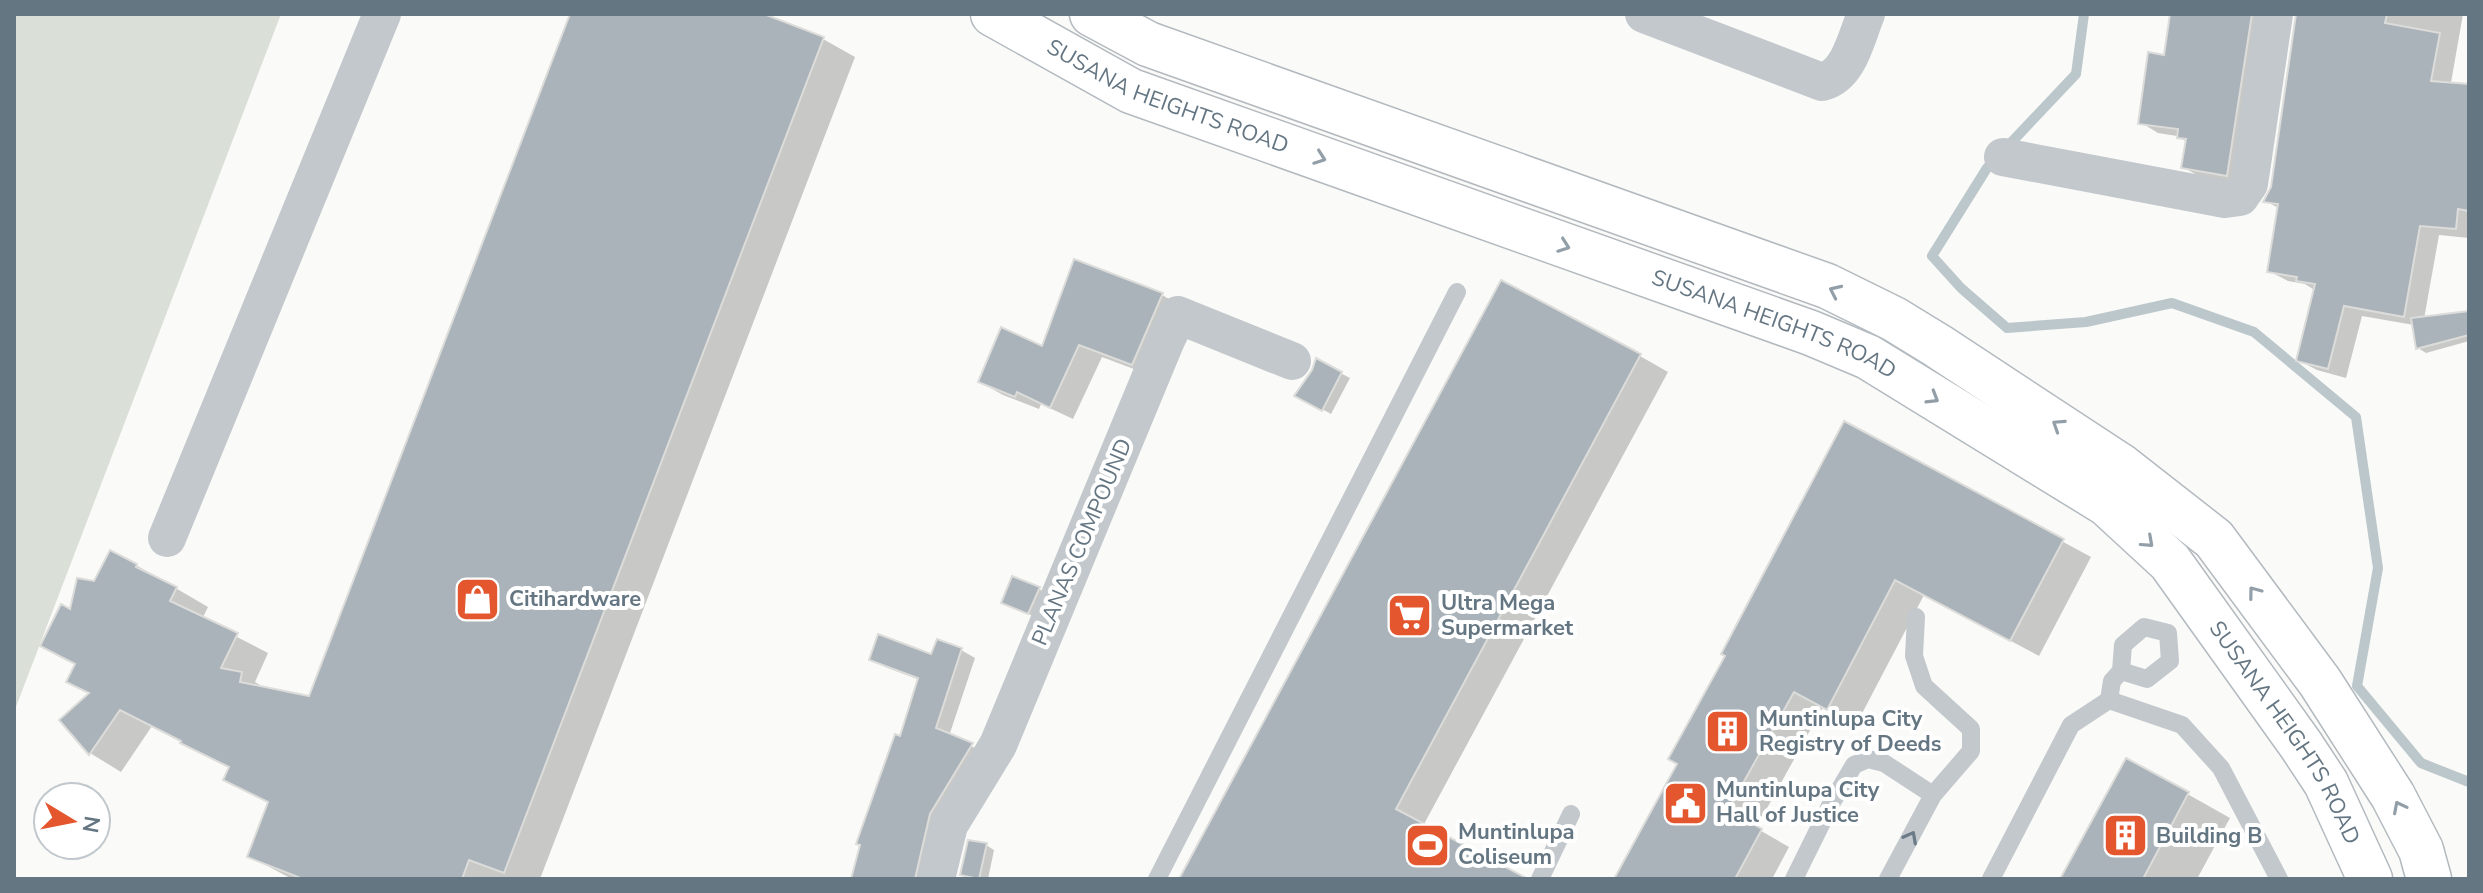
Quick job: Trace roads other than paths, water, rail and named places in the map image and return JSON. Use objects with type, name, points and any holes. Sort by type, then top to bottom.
[{"type":"main road","name":"SUSANA HEIGHTS ROAD","points":[[993,14],[1131,91],[1781,323],[1868,357],[2107,504],[2170,562],[2185,619],[2301,745],[2326,783],[2370,879]]},
{"type":"main road","name":"SUSANA HEIGHTS ROAD","points":[[1092,14],[1148,44],[1827,286],[1894,319],[1938,346],[2122,467],[2214,539],[2320,682],[2393,796],[2421,850],[2429,879]]},
{"type":"street","points":[[167,538],[382,14]]},
{"type":"street","points":[[1644,14],[1822,82],[1833,79],[1845,65],[1866,14]]},
{"type":"street","points":[[2003,157],[2217,198],[2240,197],[2249,184],[2274,14]]},
{"type":"street","name":"PLANAS COMPOUND","points":[[936,879],[949,825],[998,745],[1178,315],[1292,361]]},
{"type":"lane","points":[[1157,879],[1457,292]]},
{"type":"lane","points":[[1888,879],[1933,795],[1971,751],[1971,729],[1924,686],[1914,656],[1916,617]]},
{"type":"lane","points":[[2121,671],[2147,679],[2170,661],[2185,619]]},
{"type":"lane","points":[[1991,879],[2071,725],[2109,700],[2112,681],[2121,671],[2123,645],[2144,627],[2185,619]]},
{"type":"lane","points":[[2109,700],[2182,725],[2221,768],[2279,879]]},
{"type":"lane","points":[[1801,876],[1831,804],[1854,765],[1868,759],[1884,763],[1933,795]]},
{"type":"lane","points":[[1540,879],[1571,814]]},
{"type":"waterway","points":[[2006,148],[2076,74],[2084,14]]},
{"type":"waterway","points":[[1995,159],[1932,256],[1961,288],[2007,328],[2086,322],[2172,303],[2254,332],[2356,417],[2378,568],[2357,686],[2421,763],[2469,782]]},
{"type":"place","name":"Citihardware","points":[[478,599]]},
{"type":"place","name":"Ultra Mega Supermarket","points":[[1410,616]]},
{"type":"place","name":"Muntinlupa City Registry of Deeds","points":[[1728,732]]},
{"type":"place","name":"Muntinlupa City Hall of Justice","points":[[1685,803]]},
{"type":"place","name":"Building B","points":[[2125,836]]},
{"type":"place","name":"Muntinlupa Coliseum","points":[[1427,845]]}]
